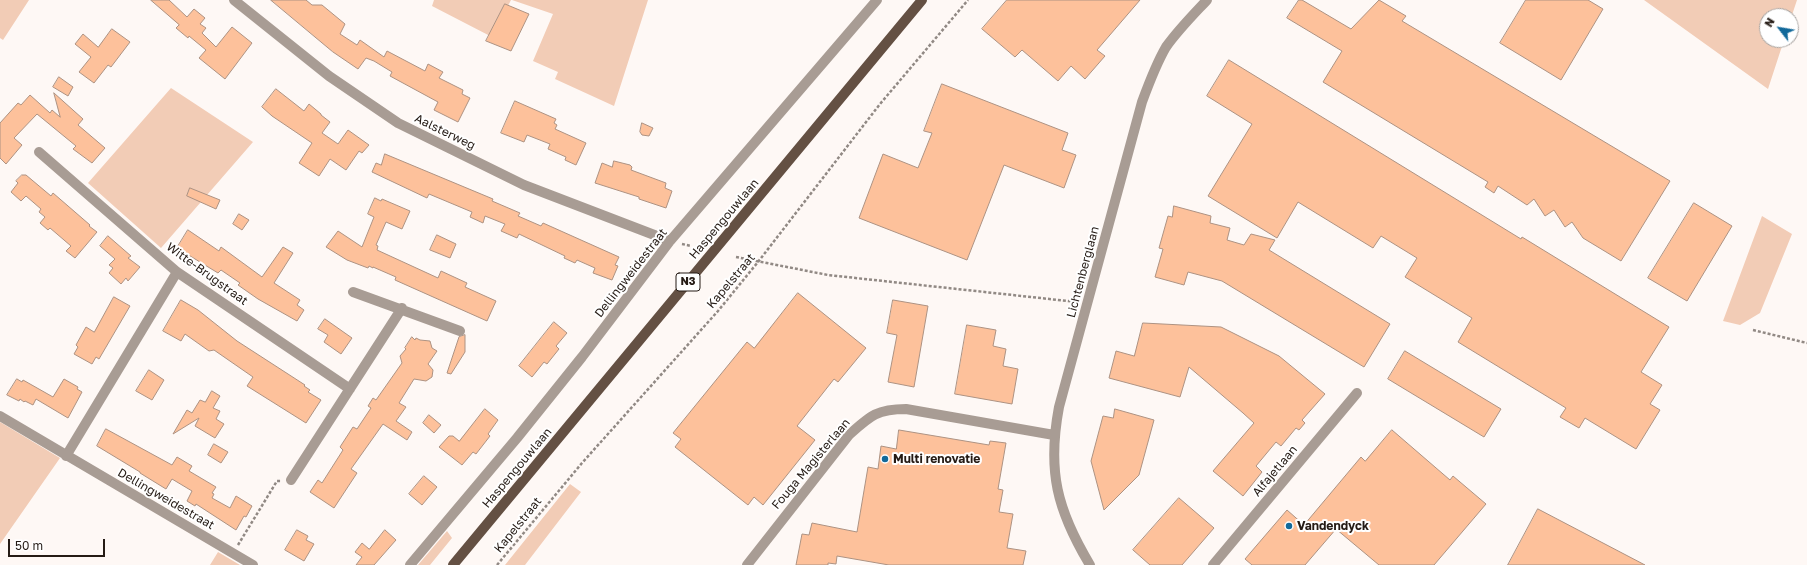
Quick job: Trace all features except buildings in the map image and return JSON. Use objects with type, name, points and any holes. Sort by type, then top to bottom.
[{"type":"main road","name":"Haspengouwlaan","points":[[453,565],[922,0]]},
{"type":"street","name":"Aalsterweg","points":[[234,0],[329,76],[398,123],[524,185],[670,242]]},
{"type":"street","name":"Dellingweidestraat","points":[[410,565],[567,376],[670,242],[877,0]]},
{"type":"street","name":"Lichtenberglaan","points":[[1090,565],[1068,524],[1060,501],[1054,466],[1054,435],[1059,408],[1142,102],[1152,74],[1166,48],[1183,26],[1207,0]]},
{"type":"street","name":"Witte-Brugstraat","points":[[39,152],[177,272],[350,389]]},
{"type":"street","points":[[66,456],[177,272]]},
{"type":"street","points":[[353,292],[402,308],[460,331]]},
{"type":"street","points":[[291,480],[402,308]]},
{"type":"street","name":"Alfajetlaan","points":[[1213,565],[1357,393]]},
{"type":"street","name":"Fouga Magisterlaan","points":[[747,565],[849,435],[863,422],[887,409],[906,409],[1054,435]]},
{"type":"street","name":"Dellingweidestraat","points":[[0,416],[252,565]]},
{"type":"path","name":"Kapelstraat","points":[[498,565],[582,463],[718,311],[758,262],[880,104],[968,0]]},
{"type":"path","points":[[736,257],[828,275],[1088,303]]},
{"type":"path","points":[[1753,330],[1807,343]]},
{"type":"path","points":[[233,554],[277,481],[291,480]]},
{"type":"shaded area","points":[[0,0],[29,0],[3,40],[0,38]]},
{"type":"shaded area","points":[[434,0],[511,0],[492,37],[432,6]]},
{"type":"shaded area","points":[[512,0],[648,0],[614,106],[555,79],[558,72],[533,61],[553,14]]},
{"type":"shaded area","points":[[1644,0],[1797,0],[1794,8],[1759,8],[1759,48],[1781,48],[1768,89]]},
{"type":"shaded area","points":[[171,88],[253,142],[161,248],[88,183]]},
{"type":"shaded area","points":[[1762,216],[1792,234],[1760,313],[1740,325],[1723,321]]},
{"type":"shaded area","points":[[0,422],[60,458],[0,544]]},
{"type":"shaded area","points":[[570,484],[581,492],[525,565],[505,565]]},
{"type":"shaded area","points":[[447,531],[452,538],[430,565],[418,565]]},
{"type":"shaded area","points":[[218,552],[240,565],[210,565]]},
{"type":"place","name":"Multi renovatie","points":[[885,459]]},
{"type":"place","name":"Vandendyck","points":[[1289,526]]}]
